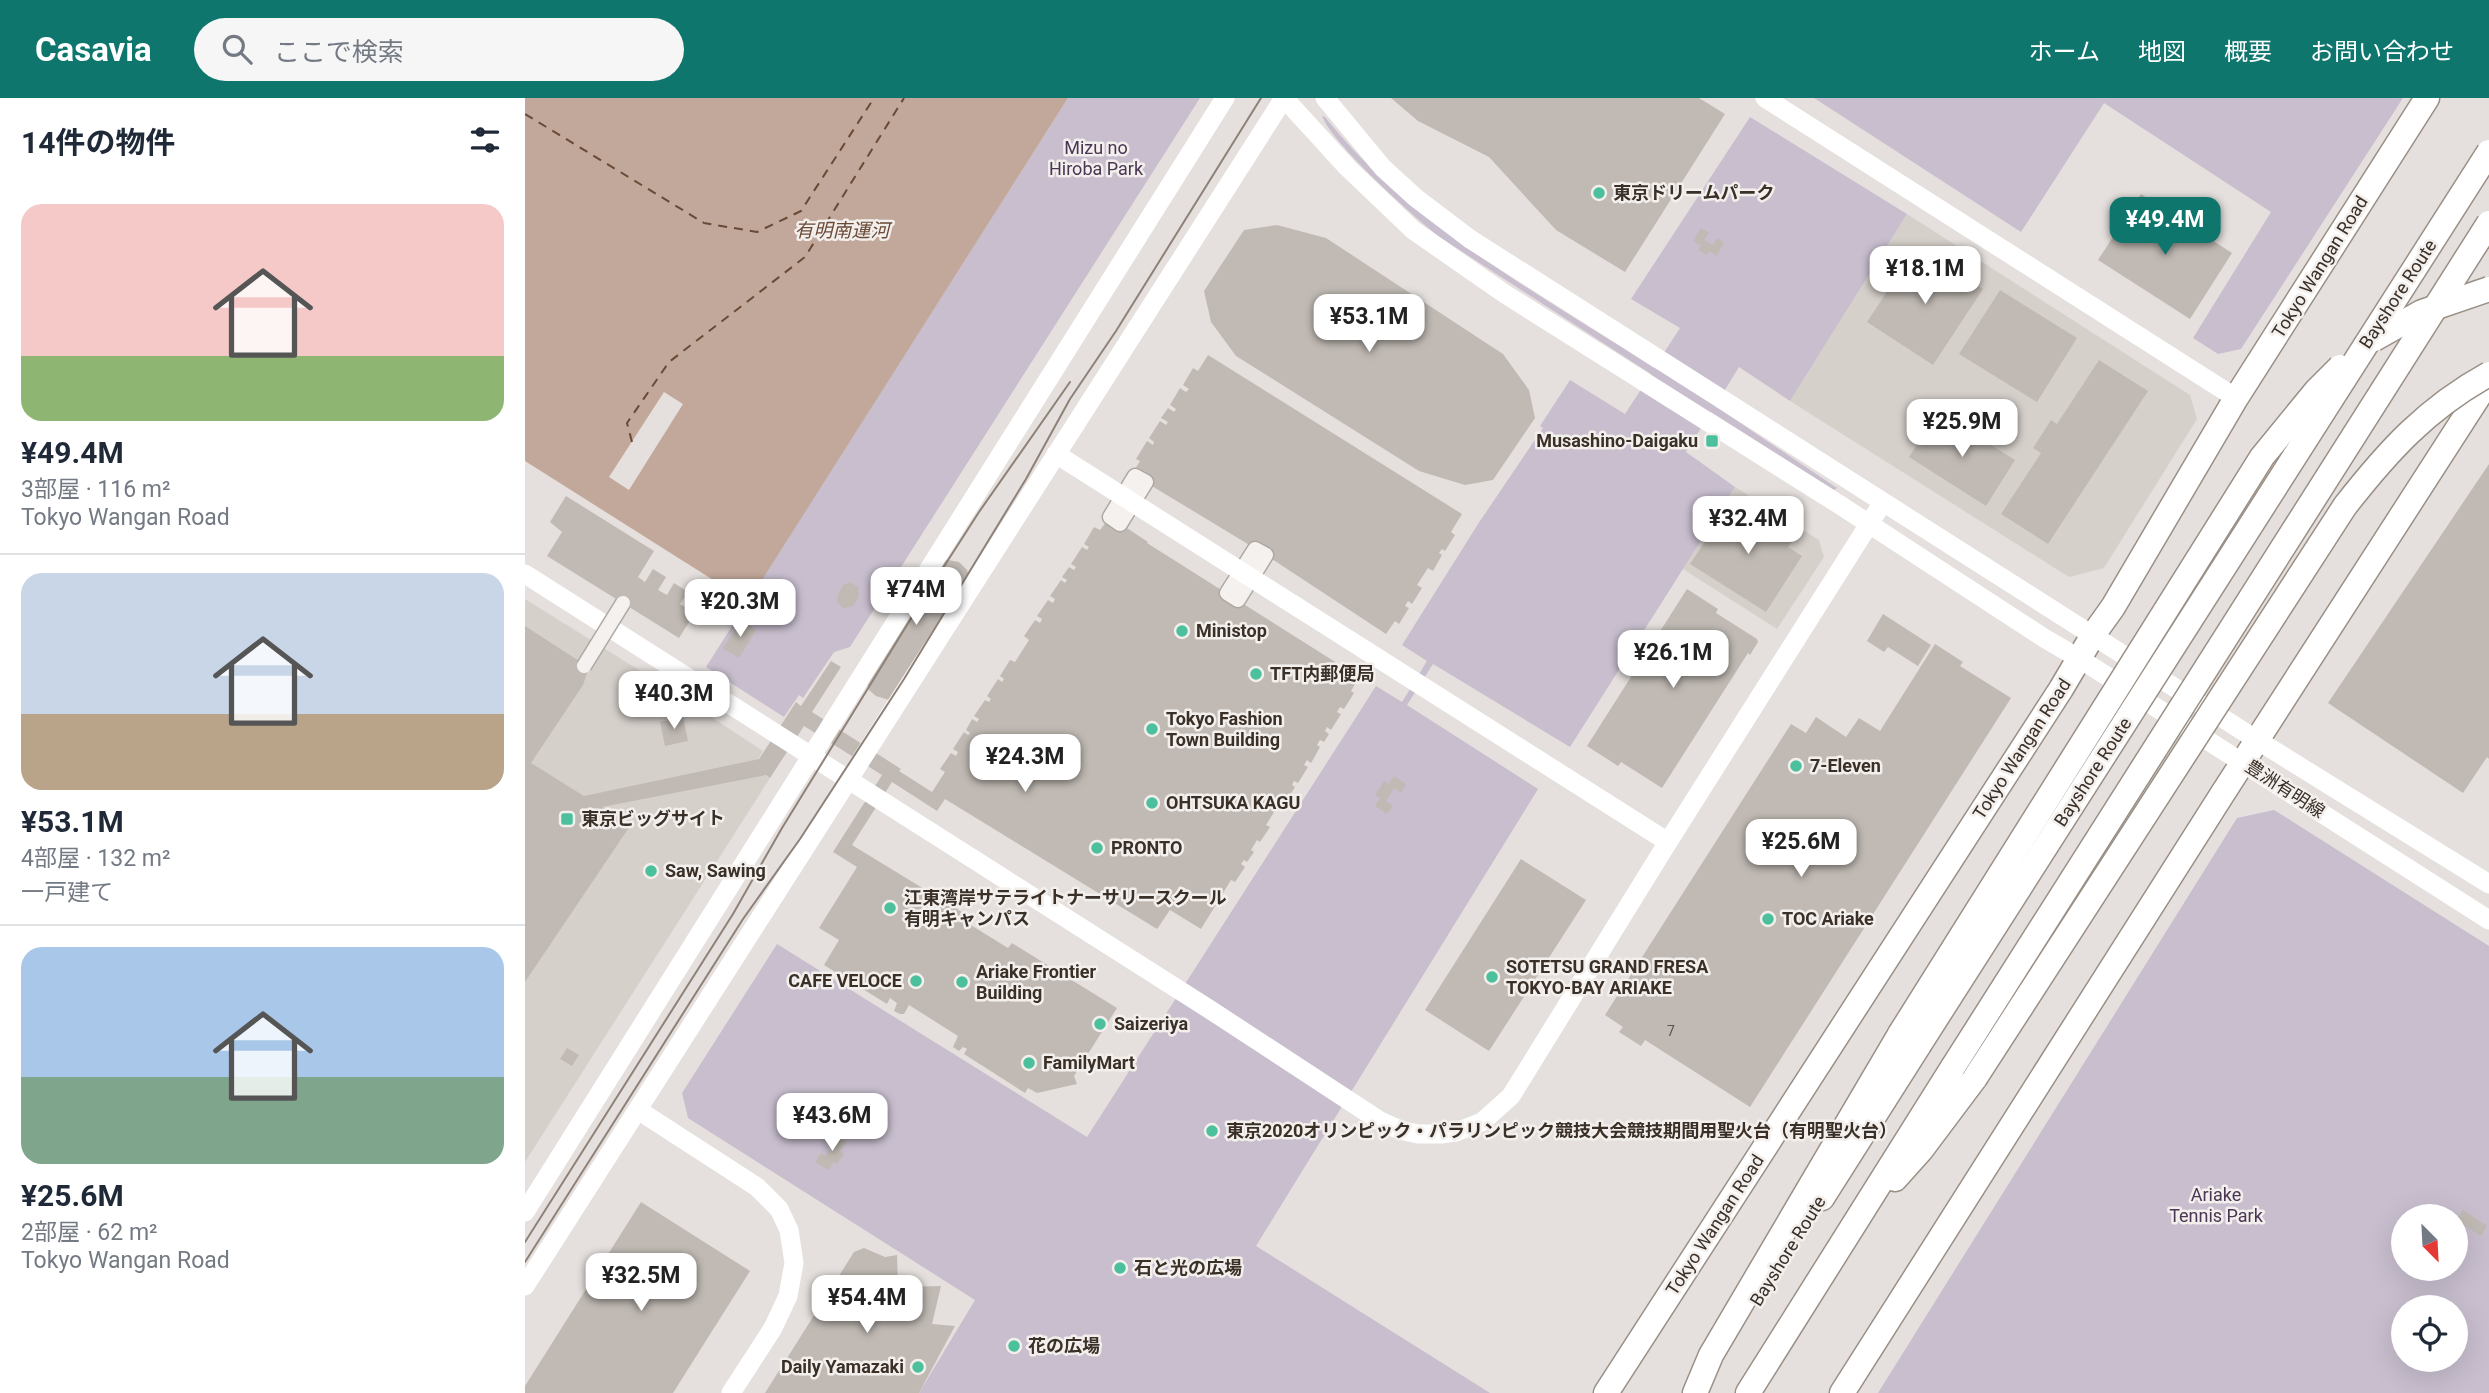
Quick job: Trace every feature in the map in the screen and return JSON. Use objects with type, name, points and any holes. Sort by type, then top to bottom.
[{"type":"highway","name":"Tokyo Wangan Road","points":[[1606,1393],[2113,607],[2236,398],[2427,98]]},
{"type":"highway","name":"Bayshore Route","points":[[1909,1040],[2489,152]]},
{"type":"highway","points":[[1964,1072],[2489,223]]},
{"type":"highway","points":[[1696,1393],[1711,1355],[1909,1040],[2262,457],[2316,391],[2371,341],[2422,312],[2489,289]]},
{"type":"highway","points":[[1748,1393],[1851,1226],[1964,1072],[2345,506],[2411,429],[2443,403],[2489,374]]},
{"type":"highway","points":[[1842,1393],[2256,740],[2489,380]]},
{"type":"street","points":[[525,1212],[1225,98]]},
{"type":"street","points":[[525,1286],[1284,98]]},
{"type":"street","name":"豊洲有明線","points":[[1284,98],[1348,168],[1413,230],[1505,294],[2489,920]]},
{"type":"street","name":"豊洲有明線","points":[[1325,98],[1383,168],[1416,198],[1470,239],[2256,740],[2489,884]]},
{"type":"street","points":[[1765,98],[2236,398]]},
{"type":"street","points":[[1056,454],[1668,842]]},
{"type":"street","points":[[525,574],[1209,1009],[1367,1113],[1400,1130],[1430,1135],[1456,1132],[1482,1122],[1511,1096],[1883,502]]},
{"type":"street","points":[[584,666],[623,603]]},
{"type":"street","points":[[638,1110],[757,1186],[779,1209],[789,1230],[795,1263],[788,1296],[773,1328],[731,1393]]},
{"type":"shaded area","points":[[1907,214],[2190,395],[2197,419],[2104,568],[2069,577],[1790,401]]},
{"type":"shaded area","points":[[1735,487],[1819,540],[1824,557],[1777,629],[1683,569]]},
{"type":"shaded area","points":[[525,599],[763,751],[753,767],[770,778],[525,1162]]},
{"type":"green space","name":"Mizu no Hiroba Park","points":[[1068,98],[1200,98],[850,647],[834,652],[803,698],[799,695],[784,717],[706,667]]},
{"type":"green space","points":[[1814,98],[2403,98],[2241,349],[2218,354],[2193,338],[2271,212],[2104,103],[2021,232]]},
{"type":"green space","points":[[1322,116],[1397,192],[1437,225],[1522,285],[1654,368],[1680,328],[1631,299],[1750,117],[1907,214],[1790,401],[1739,367],[1715,406],[1837,488],[1834,490],[1711,412],[1686,452],[1735,487],[1570,747],[1433,664],[1407,705],[1538,789],[1256,1246],[1490,1393],[919,1393],[975,1300],[688,1118],[682,1093],[777,944],[1087,1137],[1376,686],[1402,702],[1427,661],[1402,645],[1478,524],[1543,428],[1540,426],[1570,380],[1625,414],[1651,374],[1441,238],[1357,162],[1329,129]]},
{"type":"green space","name":"Ariake Tennis Park","points":[[2274,810],[2489,946],[2489,1393],[1878,1393],[2237,818]]},
{"type":"water","name":"有明南運河","points":[[525,98],[1068,98],[748,602],[525,461]]},
{"type":"pier","points":[[664,392],[683,404],[629,490],[609,477]]},
{"type":"building","name":"東京ドリームパーク","points":[[1391,98],[1699,98],[1725,114],[1625,272],[1556,230],[1489,157],[1418,121]]},
{"type":"building","points":[[2141,194],[2232,253],[2190,319],[2098,260]]},
{"type":"building","points":[[1277,225],[1326,238],[1503,354],[1529,390],[1535,418],[1493,480],[1465,485],[1419,471],[1236,356],[1211,322],[1204,291],[1244,230]]},
{"type":"building","points":[[1701,228],[1709,233],[1704,240],[1713,245],[1717,238],[1724,243],[1717,256],[1709,251],[1707,255],[1698,250],[1701,246],[1693,241]]},
{"type":"building","points":[[1917,246],[1983,289],[1933,365],[1867,322]]},
{"type":"building","points":[[2000,290],[2077,338],[2037,402],[1959,354]]},
{"type":"building","points":[[1208,355],[1462,514],[1451,532],[1455,535],[1445,551],[1442,549],[1439,553],[1442,555],[1433,571],[1428,568],[1417,585],[1422,588],[1412,604],[1408,601],[1405,606],[1409,608],[1399,624],[1395,621],[1386,634],[1266,555],[1132,474],[1140,461],[1136,459],[1147,441],[1153,445],[1154,442],[1149,438],[1160,421],[1166,425],[1168,422],[1161,418],[1168,408],[1174,412],[1176,409],[1170,405],[1180,388],[1186,392],[1189,389],[1183,385],[1193,368],[1198,371]]},
{"type":"building","points":[[2099,360],[2148,391],[2048,544],[2001,514],[2041,453],[2033,448],[2051,420],[2057,424]]},
{"type":"building","points":[[1938,412],[2015,460],[1986,506],[1909,457]]},
{"type":"building","points":[[2489,464],[2489,759],[2487,757],[2463,793],[2328,703]]},
{"type":"building","points":[[566,496],[654,551],[638,577],[645,582],[653,569],[666,577],[658,590],[667,595],[674,583],[688,592],[680,604],[695,613],[679,638],[547,556],[562,532],[550,522]]},
{"type":"building","points":[[1733,499],[1795,538],[1788,547],[1802,556],[1766,612],[1690,564]]},
{"type":"building","points":[[1110,517],[1359,677],[1351,691],[1354,693],[1344,709],[1340,707],[1337,712],[1341,714],[1331,730],[1327,727],[1325,731],[1329,734],[1324,742],[1320,740],[1317,745],[1320,747],[1311,763],[1307,760],[1304,765],[1308,767],[1298,783],[1294,781],[1292,785],[1295,787],[1285,803],[1281,801],[1266,825],[1270,827],[1260,842],[1257,840],[1251,850],[1254,852],[1247,862],[1244,860],[1241,864],[1245,867],[1235,882],[1231,880],[1201,929],[1170,910],[1157,929],[945,799],[937,811],[892,782],[852,845],[965,914],[961,919],[1008,948],[1012,943],[1117,1008],[1074,1076],[1077,1084],[1037,1093],[1028,1088],[1025,1093],[964,1054],[967,1049],[963,1047],[959,1051],[953,1047],[958,1036],[909,1005],[904,1014],[894,1011],[897,1003],[890,998],[887,1004],[824,965],[839,940],[819,928],[857,867],[833,852],[882,775],[804,726],[770,778],[766,775],[602,807],[630,826],[525,982],[525,626],[579,661],[587,673],[583,685],[531,763],[584,796],[759,759],[796,702],[801,706],[831,661],[841,667],[812,712],[932,792],[945,772],[940,769],[951,753],[956,756],[958,752],[953,749],[964,732],[968,735],[970,733],[966,730],[972,719],[977,722],[979,719],[974,716],[985,700],[989,702],[991,699],[987,696],[998,679],[1002,682],[1004,679],[1000,676],[1010,660],[1015,662],[1029,640],[1024,636],[1035,620],[1040,623],[1042,619],[1037,616],[1048,600],[1053,603],[1055,599],[1050,596],[1061,580],[1065,583],[1067,580],[1062,577],[1069,567],[1074,570],[1076,567],[1071,564],[1082,547],[1087,550],[1089,547],[1084,544],[1094,527],[1100,530]]},
{"type":"building","points":[[937,558],[959,562],[967,570],[970,579],[889,700],[876,696],[869,690],[864,674]]},
{"type":"building","points":[[850,582],[858,587],[859,596],[853,606],[843,608],[837,602],[838,595],[843,585]]},
{"type":"building","points":[[1687,589],[1718,609],[1716,613],[1758,642],[1750,655],[1748,653],[1662,788],[1621,762],[1618,766],[1587,746]]},
{"type":"building","points":[[1883,614],[1931,645],[1918,666],[1888,647],[1884,652],[1867,641]]},
{"type":"building","points":[[741,620],[756,630],[739,658],[723,648]]},
{"type":"building","name":"TOC Ariake","points":[[1935,644],[1963,662],[1960,666],[2011,698],[1750,1107],[1645,1040],[1641,1046],[1619,1032],[1623,1027],[1605,1015],[1791,724],[1806,733],[1816,717],[1846,737],[1859,718],[1880,731]]},
{"type":"building","points":[[683,717],[688,741],[665,746],[660,722]]},
{"type":"building","points":[[1394,776],[1406,784],[1401,793],[1394,788],[1386,801],[1393,806],[1387,814],[1375,806],[1380,798],[1375,795],[1384,781],[1389,784]]},
{"type":"building","name":"SOTETSU GRAND FRESA TOKYO-BAY ARIAKE","points":[[1521,859],[1586,900],[1489,1051],[1425,1010]]},
{"type":"building","points":[[567,1048],[579,1055],[572,1066],[560,1059]]},
{"type":"building","points":[[834,1133],[847,1142],[840,1151],[844,1154],[837,1164],[834,1162],[828,1170],[815,1162],[821,1153],[826,1156],[832,1146],[827,1144]]},
{"type":"building","points":[[641,1202],[750,1271],[673,1393],[525,1393],[525,1386]]},
{"type":"building","points":[[2468,1213],[2487,1226],[2481,1236],[2468,1228]]},
{"type":"building","points":[[864,1248],[885,1257],[897,1255],[898,1287],[941,1286],[932,1324],[955,1326],[919,1393],[765,1393],[854,1252]]},
{"type":"ferry route","points":[[525,114],[704,223],[757,232],[801,211],[874,98]]},
{"type":"ferry route","points":[[632,442],[627,423],[669,362],[805,257],[904,98]]},
{"type":"tram line","points":[[525,1262],[743,919],[800,839],[904,679],[1026,479],[1070,399],[1116,331],[1261,98]]},
{"type":"tram line","points":[[525,1242],[733,914],[782,828],[923,599],[979,512],[1070,382]]},
{"type":"place","name":"東京ドリームパーク","points":[[1599,193]]},
{"type":"place","name":"Musashino-Daigaku","points":[[1712,441]]},
{"type":"place","name":"Ministop","points":[[1182,631]]},
{"type":"place","name":"TFT内郵便局","points":[[1256,674]]},
{"type":"place","name":"Tokyo Fashion Town Building","points":[[1152,729]]},
{"type":"place","name":"7-Eleven","points":[[1796,766]]},
{"type":"place","name":"OHTSUKA KAGU","points":[[1152,803]]},
{"type":"place","name":"東京ビッグサイト","points":[[567,819]]},
{"type":"place","name":"PRONTO","points":[[1097,848]]},
{"type":"place","name":"Saw, Sawing","points":[[651,871]]},
{"type":"place","name":"江東湾岸サテライトナーサリースクール 有明キャンパス","points":[[890,908]]},
{"type":"place","name":"TOC Ariake","points":[[1768,919]]},
{"type":"place","name":"SOTETSU GRAND FRESA TOKYO-BAY ARIAKE","points":[[1492,977]]},
{"type":"place","name":"CAFE VELOCE","points":[[916,981]]},
{"type":"place","name":"Ariake Frontier Building","points":[[962,982]]},
{"type":"place","name":"Saizeriya","points":[[1100,1024]]},
{"type":"place","name":"FamilyMart","points":[[1029,1063]]},
{"type":"place","name":"東京2020オリンピック・パラリンピック競技大会競技期間用聖火台（有明聖火台）","points":[[1212,1131]]},
{"type":"place","name":"石と光の広場","points":[[1120,1268]]},
{"type":"place","name":"花の広場","points":[[1014,1346]]},
{"type":"place","name":"Daily Yamazaki","points":[[918,1367]]}]
